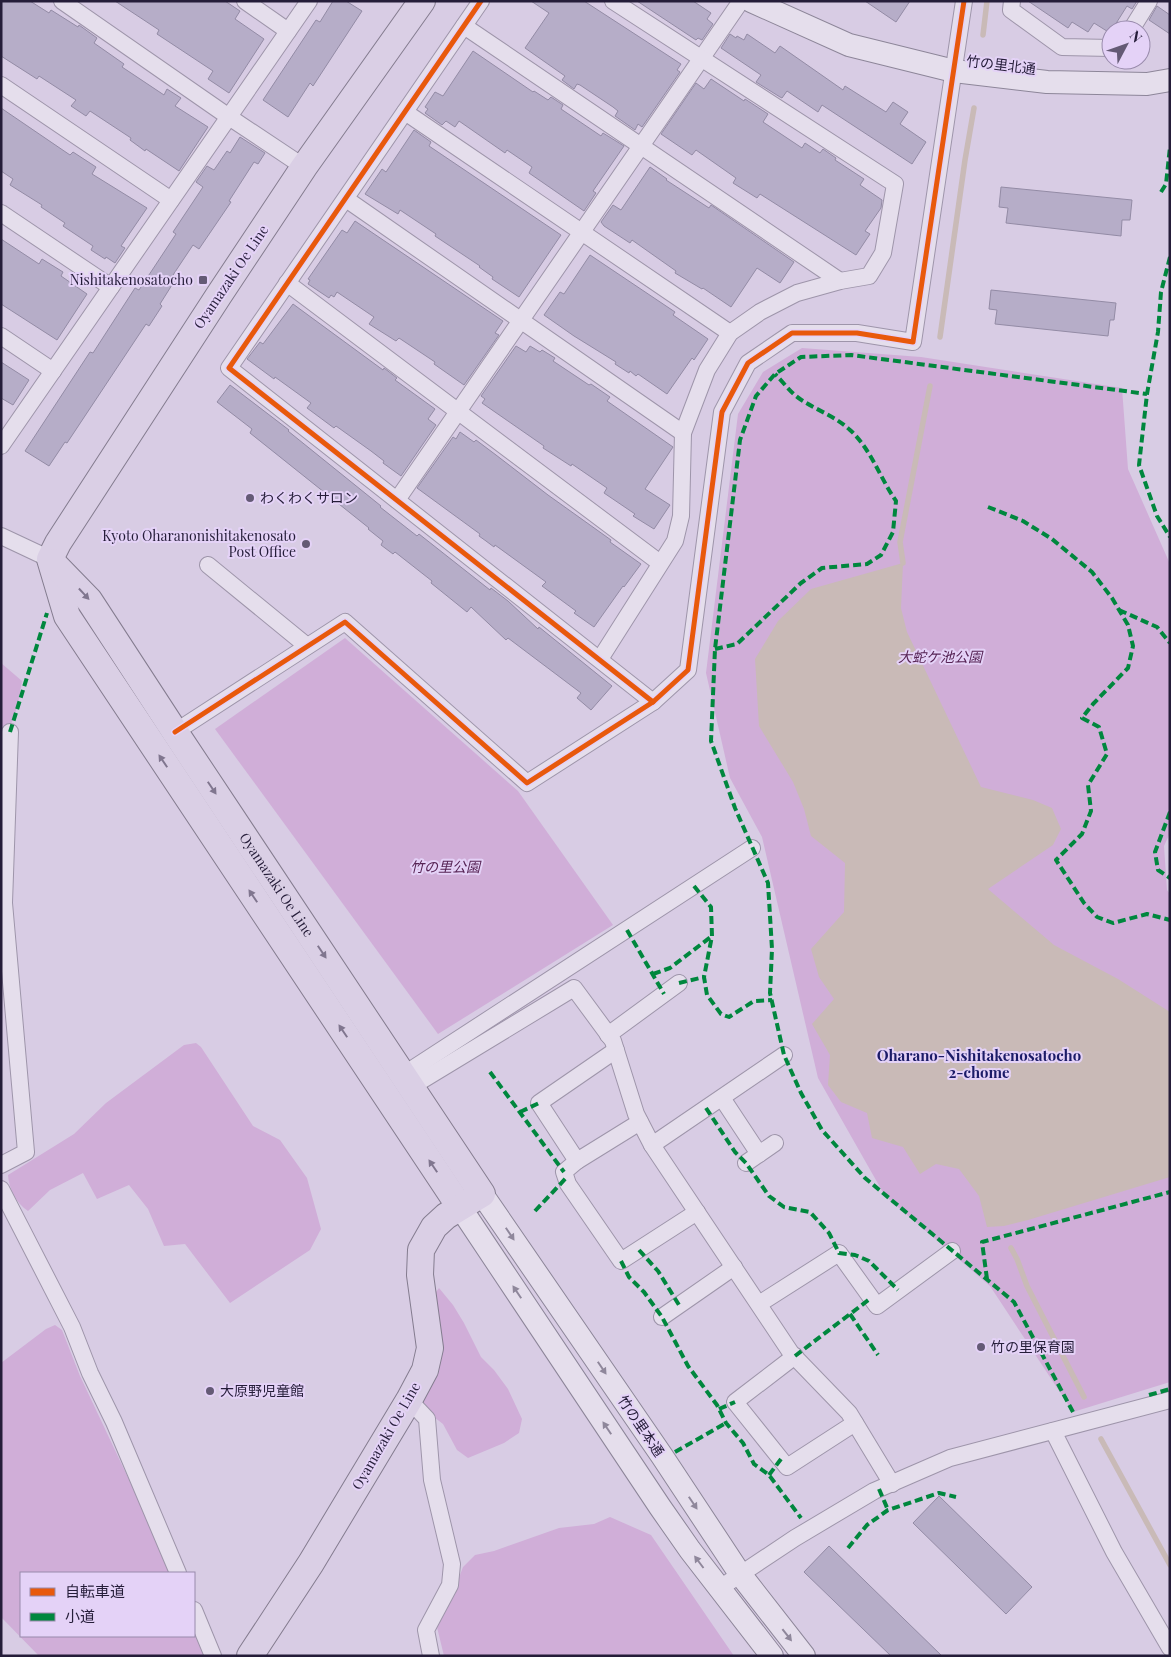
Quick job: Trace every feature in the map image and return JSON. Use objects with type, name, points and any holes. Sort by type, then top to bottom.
[{"type":"main road","name":"Oyamazaki Oe Line","points":[[422,1],[304,167],[218,295],[58,543],[50,560],[66,616],[471,1200]]},
{"type":"main road","name":"Oyamazaki Oe Line","points":[[50,560],[89,600],[407,1081],[471,1200]]},
{"type":"main road","name":"Oyamazaki Oe Line","points":[[250,1656],[311,1564],[425,1370],[430,1348],[420,1275],[421,1250],[434,1227],[446,1216],[471,1200]]},
{"type":"street","points":[[62,1],[304,167]]},
{"type":"street","points":[[245,1],[288,31]]},
{"type":"street","points":[[1,446],[309,1]]},
{"type":"street","points":[[481,1],[230,368],[653,702]]},
{"type":"street","points":[[600,659],[675,541],[681,516],[683,434],[707,370],[730,333],[760,312],[797,293],[840,281],[869,276],[883,253],[895,184],[612,1]]},
{"type":"street","points":[[397,500],[741,1]]},
{"type":"street","name":"竹の里北通","points":[[751,1],[849,45],[954,71],[1047,82],[1147,84],[1170,80]]},
{"type":"street","points":[[175,732],[345,622],[527,783],[653,702],[688,670],[722,412],[748,363],[792,333],[857,333],[913,342],[964,1]]},
{"type":"street","points":[[1012,1],[1011,10],[1062,47],[1101,48]]},
{"type":"street","points":[[1137,20],[1149,1]]},
{"type":"street","points":[[464,26],[840,281]]},
{"type":"street","points":[[1,85],[171,200]]},
{"type":"street","points":[[405,112],[730,333]]},
{"type":"street","points":[[346,198],[683,434]]},
{"type":"street","points":[[1,213],[111,287]]},
{"type":"street","points":[[288,283],[660,563]]},
{"type":"street","points":[[1,336],[53,371]]},
{"type":"street","points":[[1,536],[50,560]]},
{"type":"street","points":[[208,564],[307,646]]},
{"type":"street","points":[[1,1166],[26,1152],[4,903],[10,732]]},
{"type":"street","points":[[407,1081],[752,848]]},
{"type":"street","points":[[608,1035],[679,982]]},
{"type":"street","points":[[407,1081],[574,988],[613,1041],[636,1114],[652,1145],[795,1356],[849,1413],[892,1484]]},
{"type":"street","points":[[577,1161],[539,1103],[616,1050]]},
{"type":"street","points":[[652,1145],[784,1055]]},
{"type":"street","points":[[722,1098],[752,1158],[776,1143]]},
{"type":"street","points":[[640,1122],[577,1161],[564,1172],[568,1184],[621,1261],[697,1212]]},
{"type":"street","points":[[1,1189],[72,1327],[90,1373],[114,1422],[178,1572]]},
{"type":"street","name":"竹の里本通","points":[[471,1200],[662,1456],[740,1574],[804,1656]]},
{"type":"street","name":"竹の里本通","points":[[471,1200],[660,1507],[772,1656]]},
{"type":"street","points":[[759,1304],[839,1253],[877,1306],[952,1251]]},
{"type":"street","points":[[662,1317],[734,1267]]},
{"type":"street","points":[[795,1356],[735,1402],[787,1467],[855,1423]]},
{"type":"street","points":[[408,1400],[427,1419],[432,1480],[452,1564],[450,1585],[426,1630],[431,1656]]},
{"type":"street","points":[[720,1588],[811,1528],[874,1491],[950,1458],[1170,1400]]},
{"type":"street","points":[[1053,1431],[1114,1552],[1170,1648]]},
{"type":"street","points":[[195,1612],[213,1656]]},
{"type":"green space","name":"大蛇ケ池公園","points":[[802,348],[921,357],[1122,388],[1128,469],[1170,564],[1170,833],[1164,846],[1167,890],[1170,894],[1170,1382],[1073,1412],[990,1286],[885,1196],[818,1078],[762,837],[730,778],[706,673],[738,414],[763,372]]},
{"type":"green space","name":"竹の里公園","points":[[345,638],[518,791],[613,925],[438,1034],[215,729]]},
{"type":"green space","points":[[1,663],[22,681],[18,705],[10,727],[1,729]]},
{"type":"green space","points":[[196,1043],[201,1047],[253,1126],[280,1140],[307,1178],[321,1229],[310,1250],[230,1303],[185,1244],[164,1246],[148,1209],[129,1185],[97,1199],[83,1173],[50,1190],[28,1211],[17,1200],[8,1175],[74,1134],[106,1103],[184,1045]]},
{"type":"green space","points":[[439,1288],[453,1305],[464,1323],[481,1357],[494,1370],[508,1389],[522,1419],[519,1433],[504,1443],[468,1458],[457,1450],[443,1424],[417,1404],[430,1300]]},
{"type":"green space","points":[[55,1325],[62,1330],[80,1376],[173,1572],[20,1572],[20,1636],[1,1617],[1,1363],[46,1329]]},
{"type":"green space","points":[[610,1517],[651,1535],[734,1656],[444,1656],[436,1623],[457,1583],[463,1567],[475,1555],[494,1551],[559,1528],[594,1524]]},
{"type":"green space","points":[[195,1620],[211,1656],[39,1656],[20,1637],[195,1637]]},
{"type":"shaded area","points":[[903,563],[901,608],[907,632],[981,787],[1033,800],[1052,808],[1061,829],[1053,845],[988,889],[1054,945],[1118,979],[1170,1012],[1170,1177],[1004,1226],[987,1227],[979,1196],[959,1169],[936,1164],[920,1174],[903,1147],[872,1138],[867,1113],[841,1102],[828,1085],[830,1055],[812,1024],[834,999],[819,977],[811,949],[844,912],[845,863],[811,836],[804,809],[793,782],[759,726],[755,659],[778,621],[811,589]]},
{"type":"building","points":[[1,1],[30,1],[49,13],[51,10],[78,27],[79,25],[97,38],[94,43],[124,64],[122,67],[164,95],[167,89],[181,98],[175,106],[208,127],[179,171],[146,149],[145,151],[130,140],[131,138],[90,111],[86,116],[71,106],[76,100],[39,76],[37,79],[1,56]]},
{"type":"building","points":[[115,1],[225,1],[240,11],[235,19],[264,39],[229,93],[208,79],[213,71],[157,34],[159,30]]},
{"type":"building","points":[[333,1],[346,1],[362,11],[313,86],[310,83],[288,117],[263,100],[316,20],[320,22]]},
{"type":"building","points":[[531,1],[584,1],[681,64],[677,70],[680,72],[642,127],[638,124],[635,130],[615,116],[618,111],[580,85],[577,84],[574,89],[562,80],[565,76],[525,48],[549,13]]},
{"type":"building","points":[[637,1],[693,1],[711,13],[707,19],[713,24],[702,40],[698,38],[696,40]]},
{"type":"building","points":[[865,1],[910,1],[896,22]]},
{"type":"building","points":[[1028,1],[1137,1],[1132,9],[1127,6],[1118,20],[1101,20],[1101,27],[1094,23],[1088,32],[1072,22],[1068,28]]},
{"type":"building","points":[[1157,6],[1170,15],[1170,34],[1151,20],[1149,20]]},
{"type":"building","points":[[730,34],[744,40],[747,34],[775,53],[780,46],[843,90],[845,86],[886,112],[893,102],[908,112],[900,124],[926,142],[912,164],[822,105],[818,112],[787,91],[782,98],[780,97],[756,82],[761,75],[721,48]]},
{"type":"building","points":[[473,51],[533,92],[548,100],[551,97],[563,105],[561,109],[601,136],[603,133],[624,146],[593,191],[596,193],[584,211],[529,173],[532,167],[507,150],[505,153],[459,121],[455,127],[446,121],[442,125],[425,113],[428,109],[425,107],[435,92],[443,96]]},
{"type":"building","points":[[711,79],[768,114],[763,122],[802,148],[805,143],[820,153],[823,149],[836,158],[835,160],[864,179],[860,185],[882,200],[881,208],[865,231],[870,234],[856,255],[760,194],[757,198],[733,183],[736,178],[696,150],[692,155],[661,134],[696,83],[704,89]]},
{"type":"building","points":[[1,108],[70,155],[73,152],[96,167],[92,174],[147,208],[121,246],[125,248],[115,263],[91,250],[93,246],[63,226],[65,223],[41,207],[42,205],[10,185],[13,179],[1,171]]},
{"type":"building","points":[[414,130],[431,142],[429,146],[561,235],[519,297],[492,279],[493,277],[480,266],[435,236],[436,234],[400,210],[398,214],[365,194],[382,169],[386,172]]},
{"type":"building","points":[[240,137],[265,153],[258,164],[254,162],[229,201],[231,202],[199,249],[193,245],[173,275],[177,277],[149,326],[146,324],[67,443],[65,442],[49,466],[25,451],[90,352],[93,353],[135,288],[139,290],[176,234],[173,232],[203,187],[196,182],[207,166],[214,170],[227,151],[230,153]]},
{"type":"building","points":[[650,167],[666,180],[709,208],[711,205],[794,262],[780,283],[757,268],[731,307],[703,288],[675,273],[676,271],[632,240],[630,243],[604,226],[601,222],[613,205],[621,210]]},
{"type":"building","points":[[1001,187],[1132,200],[1130,220],[1122,220],[1121,236],[1006,223],[1008,208],[999,207]]},
{"type":"building","points":[[355,221],[503,321],[495,333],[499,335],[464,385],[434,364],[435,362],[399,338],[396,341],[369,324],[374,317],[337,292],[334,297],[331,295],[329,298],[308,284],[310,280],[308,279],[342,230],[347,233]]},
{"type":"building","points":[[1,239],[39,264],[42,259],[63,272],[61,276],[87,294],[57,340],[1,304]]},
{"type":"building","points":[[590,255],[675,312],[673,315],[708,339],[667,394],[638,374],[636,376],[630,371],[629,373],[615,364],[616,362],[544,315],[560,292],[564,294]]},
{"type":"building","points":[[991,290],[1116,303],[1114,320],[1110,320],[1108,336],[995,324],[997,310],[989,309]]},
{"type":"building","points":[[293,304],[383,370],[384,368],[397,378],[395,380],[435,409],[428,419],[436,425],[401,476],[383,463],[384,461],[371,451],[336,426],[334,428],[307,408],[311,403],[247,359],[260,342],[263,344]]},
{"type":"building","points":[[516,346],[526,352],[530,346],[540,352],[542,350],[555,358],[553,361],[610,397],[607,401],[673,447],[645,489],[670,505],[654,529],[633,516],[635,514],[604,493],[607,488],[572,464],[571,466],[543,448],[544,446],[482,403],[485,399],[481,396]]},
{"type":"building","points":[[1,362],[29,380],[13,405],[1,398]]},
{"type":"building","points":[[230,385],[289,430],[380,507],[417,536],[419,534],[490,590],[491,588],[508,601],[538,629],[539,627],[612,686],[591,710],[577,698],[581,693],[508,638],[506,640],[471,607],[467,612],[395,552],[393,554],[381,545],[383,541],[369,528],[250,433],[252,429],[217,402]]},
{"type":"building","points":[[460,432],[474,442],[476,440],[641,564],[594,627],[542,586],[546,582],[495,545],[494,547],[479,536],[480,534],[417,488],[453,437],[456,439]]},
{"type":"building","points":[[939,1496],[1032,1587],[1006,1614],[913,1523]]},
{"type":"building","points":[[829,1546],[942,1656],[891,1656],[804,1572]]},
{"type":"waterway","points":[[983,35],[987,1]]},
{"type":"waterway","points":[[940,337],[974,108]]},
{"type":"waterway","points":[[903,563],[900,542],[930,386]]},
{"type":"waterway","points":[[1011,1248],[1027,1286],[1084,1397]]},
{"type":"waterway","points":[[1101,1439],[1170,1565]]},
{"type":"marked path","points":[[1161,192],[1166,184],[1170,147]]},
{"type":"marked path","points":[[1170,257],[1161,292],[1158,332],[1147,394],[1139,465],[1157,516],[1170,537]]},
{"type":"marked path","points":[[1073,1412],[1014,1302],[865,1178],[822,1130],[801,1093],[784,1055],[770,993],[772,949],[768,883],[735,808],[711,741],[715,649],[740,440],[756,396],[775,374],[801,357],[851,355],[1147,394]]},
{"type":"marked path","points":[[715,649],[737,644],[801,583],[822,568],[867,564],[881,555],[893,532],[896,501],[864,446],[844,425],[797,397],[775,374]]},
{"type":"marked path","points":[[988,507],[1023,521],[1052,539],[1092,572],[1112,598],[1128,625],[1133,646],[1128,668],[1082,718],[1099,727],[1107,754],[1088,785],[1091,811],[1082,834],[1056,860],[1084,903],[1097,917],[1113,923],[1147,914],[1170,920]]},
{"type":"marked path","points":[[1119,610],[1157,627],[1170,643]]},
{"type":"marked path","points":[[10,732],[47,613]]},
{"type":"marked path","points":[[1170,812],[1155,852],[1158,870],[1170,878]]},
{"type":"marked path","points":[[694,886],[711,907],[712,936],[704,977],[707,995],[721,1014],[729,1017],[754,1001],[772,1000]]},
{"type":"marked path","points":[[627,930],[664,994]]},
{"type":"marked path","points":[[653,974],[670,968],[712,936]]},
{"type":"marked path","points":[[679,983],[704,977]]},
{"type":"marked path","points":[[490,1072],[564,1172]]},
{"type":"marked path","points":[[520,1112],[539,1103]]},
{"type":"marked path","points":[[706,1108],[735,1152],[746,1163],[769,1196],[784,1207],[810,1212],[829,1233],[839,1253],[855,1255],[869,1261],[898,1290]]},
{"type":"marked path","points":[[535,1211],[566,1178]]},
{"type":"marked path","points":[[987,1279],[982,1242],[1170,1192]]},
{"type":"marked path","points":[[639,1250],[658,1271],[679,1305]]},
{"type":"marked path","points":[[621,1261],[629,1277],[644,1292],[662,1317],[688,1366],[717,1405],[726,1423],[743,1443],[754,1464],[769,1475],[801,1518]]},
{"type":"marked path","points":[[795,1356],[871,1298]]},
{"type":"marked path","points":[[850,1314],[878,1355]]},
{"type":"marked path","points":[[1149,1395],[1170,1389]]},
{"type":"marked path","points":[[719,1409],[735,1402]]},
{"type":"marked path","points":[[675,1452],[726,1423]]},
{"type":"marked path","points":[[769,1475],[781,1459]]},
{"type":"marked path","points":[[879,1489],[888,1510]]},
{"type":"marked path","points":[[848,1548],[867,1525],[888,1510],[939,1493],[956,1497]]},
{"type":"cycle path","points":[[481,1],[229,368],[653,702]]},
{"type":"cycle path","points":[[175,732],[345,622],[527,783],[653,702],[688,670],[722,412],[748,363],[792,333],[857,333],[913,342],[964,1]]},
{"type":"place","name":"Nishitakenosatocho","points":[[203,280]]},
{"type":"place","name":"わくわくサロン","points":[[250,498]]},
{"type":"place","name":"Kyoto Oharanonishitakenosato Post Office","points":[[306,544]]},
{"type":"place","name":"竹の里保育園","points":[[981,1347]]},
{"type":"place","name":"大原野児童館","points":[[210,1391]]},
{"type":"district","name":"Oharano-Nishitakenosatocho 2-chome","points":[[979,1064]]}]
